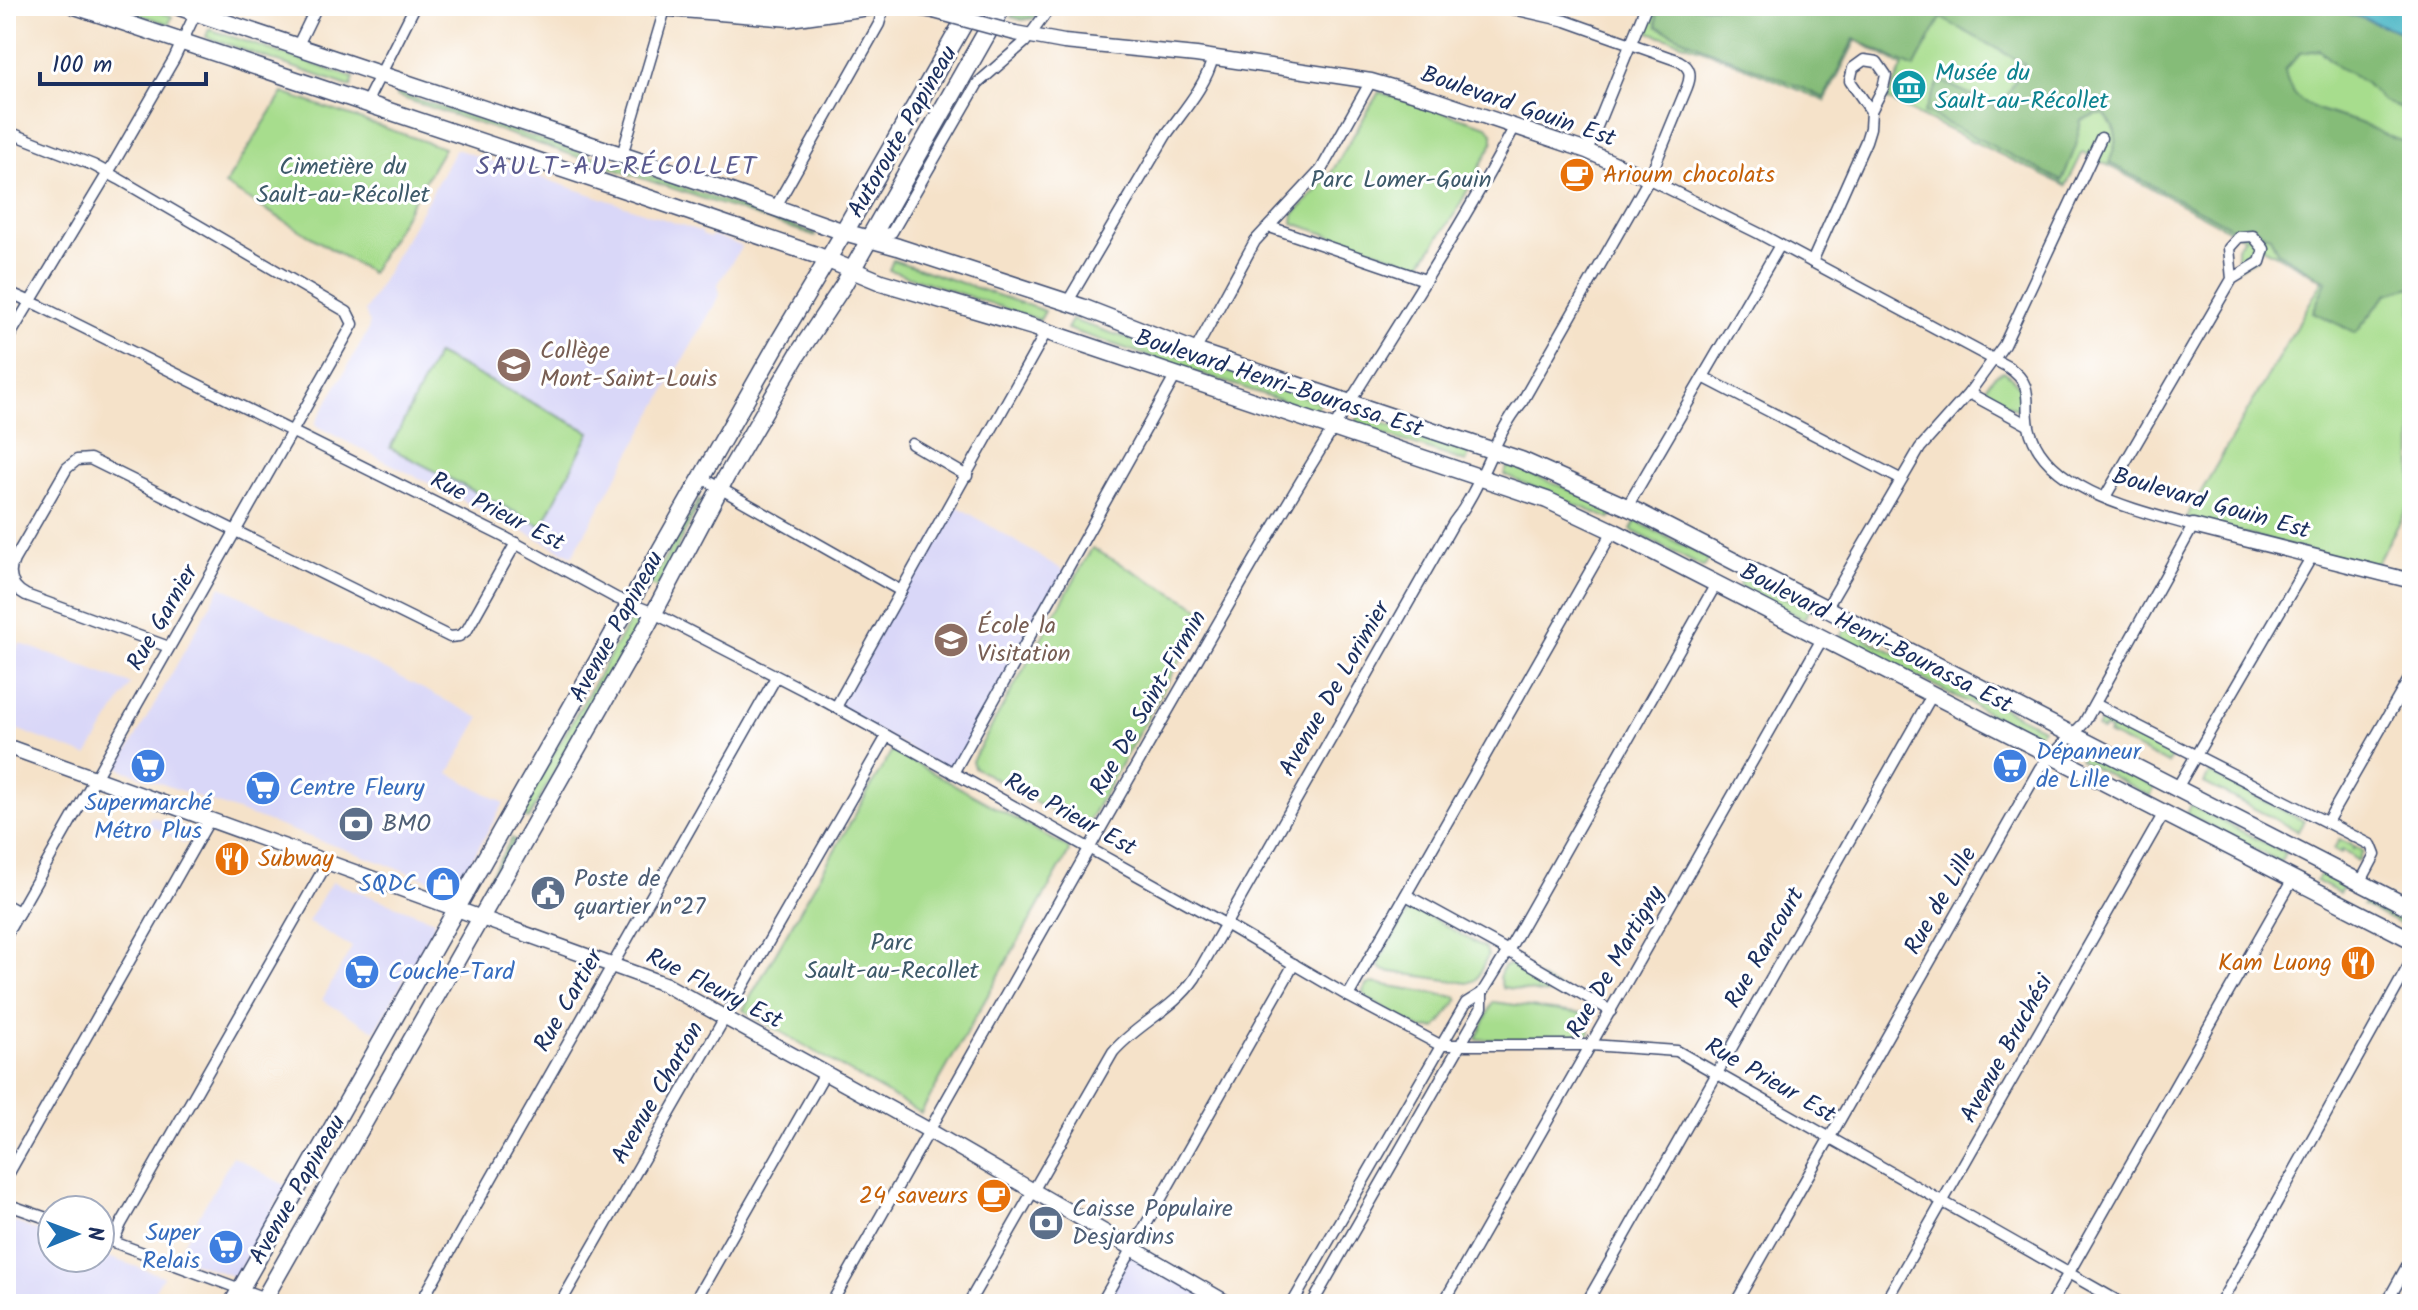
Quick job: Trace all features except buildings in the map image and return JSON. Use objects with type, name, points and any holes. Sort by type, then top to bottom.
[{"type":"highway","name":"Autoroute Papineau","points":[[844,232],[973,6]]},
{"type":"highway","name":"Autoroute Papineau","points":[[869,240],[1002,6]]},
{"type":"main road","name":"Boulevard Henri-Bourassa Est","points":[[75,6],[827,260],[881,282],[1046,332],[1547,500],[2412,940]]},
{"type":"main road","name":"Boulevard Henri-Bourassa Est","points":[[176,6],[198,10],[297,47],[844,232],[1067,303],[1195,351],[1551,471],[2412,909]]},
{"type":"main road","name":"Avenue Papineau","points":[[236,1297],[844,232]]},
{"type":"main road","name":"Avenue Papineau","points":[[263,1301],[654,613],[720,488],[869,240]]},
{"type":"street","points":[[297,47],[317,6]]},
{"type":"street","points":[[366,103],[415,6]]},
{"type":"street","points":[[634,6],[800,19],[884,6],[879,24],[775,208]]},
{"type":"street","name":"Boulevard Gouin Est","points":[[906,6],[1023,35],[1213,57],[1371,81],[1587,151],[1780,245],[1995,359],[2025,384],[2029,402],[2028,425],[2037,446],[2052,466],[2073,482],[2105,497],[2193,526],[2412,581]]},
{"type":"street","name":"Avenue Papineau","points":[[869,240],[892,232],[978,83],[1051,6]]},
{"type":"street","points":[[1500,6],[1566,21],[1631,44]]},
{"type":"street","points":[[1587,151],[1646,6]]},
{"type":"street","points":[[622,155],[665,9]]},
{"type":"street","points":[[6,342],[108,173],[198,10]]},
{"type":"street","name":"Avenue De Lorimier","points":[[968,1304],[1113,1052],[1135,1029],[1179,999],[1195,978],[1481,476],[1511,416],[1522,402],[1649,179],[1691,75],[1687,65],[1631,44]]},
{"type":"street","points":[[1067,303],[1166,135],[1183,115],[1213,57]]},
{"type":"street","points":[[1812,262],[1866,141],[1871,111],[1883,88],[1886,75],[1877,62],[1864,60],[1853,68],[1850,81],[1871,111]]},
{"type":"street","points":[[1195,351],[1255,241],[1321,170],[1371,81]]},
{"type":"street","name":"Rue De Saint-Firmin","points":[[831,1304],[1089,848],[1333,427],[1469,211],[1514,128]]},
{"type":"street","points":[[6,131],[108,173]]},
{"type":"street","points":[[1826,609],[1920,448],[1969,393],[2004,345],[2101,138]]},
{"type":"street","name":"Rue Garnier","points":[[6,935],[353,320],[348,313],[108,173]]},
{"type":"street","points":[[1270,227],[1425,280]]},
{"type":"street","points":[[1627,507],[1780,245]]},
{"type":"street","points":[[2105,497],[2232,279]]},
{"type":"street","name":"Rue Prieur Est","points":[[6,291],[516,543],[836,707],[1440,1045],[1591,1045],[1677,1051],[2123,1304]]},
{"type":"street","points":[[836,707],[1046,332]]},
{"type":"street","points":[[953,773],[1176,375]]},
{"type":"street","points":[[1703,377],[1900,479]]},
{"type":"street","points":[[1969,393],[2028,425]]},
{"type":"street","points":[[912,444],[967,476]]},
{"type":"street","points":[[169,647],[22,593],[11,579],[14,560],[74,461],[83,458],[98,463],[443,635],[453,637],[462,635],[469,628],[516,543]]},
{"type":"street","points":[[702,478],[901,591]]},
{"type":"street","name":"Rue de Lille","points":[[1735,1304],[2040,768],[2084,723],[2193,526]]},
{"type":"street","points":[[1348,996],[1613,531]]},
{"type":"street","points":[[2177,788],[2312,556]]},
{"type":"street","points":[[1292,1304],[1440,1045],[1466,1003],[1482,993],[1508,951],[1716,584]]},
{"type":"street","name":"Rue De Martigny","points":[[1443,1304],[1822,639]]},
{"type":"street","points":[[2327,822],[2412,674]]},
{"type":"street","name":"Rue Cartier","points":[[420,1304],[776,677]]},
{"type":"street","name":"Rue Rancourt","points":[[1586,1304],[1932,695]]},
{"type":"street","points":[[2095,704],[2374,848],[2374,857],[2360,883]]},
{"type":"street","name":"Avenue Charton","points":[[560,1304],[887,736]]},
{"type":"street","name":"Rue Fleury Est","points":[[6,746],[664,984],[929,1131],[1229,1304]]},
{"type":"street","name":"Avenue Bruchési","points":[[1884,1304],[2164,813]]},
{"type":"street","points":[[6,1178],[210,819]]},
{"type":"street","points":[[116,1235],[327,863]]},
{"type":"street","points":[[2051,1304],[2293,879]]},
{"type":"street","points":[[1406,895],[1611,1011]]},
{"type":"street","points":[[6,905],[19,912]]},
{"type":"street","points":[[2220,1304],[2412,960]]},
{"type":"street","points":[[1101,1304],[1294,964]]},
{"type":"street","points":[[1312,1304],[1482,1007],[1482,993]]},
{"type":"street","points":[[693,1304],[825,1073]]},
{"type":"street","points":[[6,1204],[36,1214]]},
{"type":"street","points":[[116,1243],[236,1297],[281,1304]]},
{"type":"street","points":[[2386,1304],[2412,1257]]},
{"type":"shaded area","name":"Collège Mont-Saint-Louis","points":[[456,149],[702,232],[710,238],[712,235],[742,246],[718,284],[720,295],[572,556],[314,425],[368,331],[365,311]]},
{"type":"shaded area","name":"École la Visitation","points":[[952,503],[1066,572],[953,773],[836,707]]},
{"type":"shaded area","points":[[221,586],[480,718],[449,773],[504,803],[455,889],[119,767]]},
{"type":"shaded area","points":[[19,643],[131,684],[87,756],[6,725],[6,674]]},
{"type":"shaded area","points":[[151,816],[188,830],[184,844],[147,823]]},
{"type":"shaded area","points":[[333,882],[434,920],[433,928],[375,1031],[322,1000],[352,947],[308,922]]},
{"type":"shaded area","points":[[233,1156],[286,1186],[238,1272],[232,1276],[176,1256]]},
{"type":"shaded area","points":[[6,1219],[36,1230],[36,1274],[116,1274],[116,1260],[163,1276],[147,1304],[6,1304]]},
{"type":"shaded area","points":[[1129,1254],[1219,1304],[1101,1304]]},
{"type":"green space","points":[[112,6],[142,6],[172,16],[169,24]]},
{"type":"green space","points":[[1018,6],[1043,6],[1034,18],[1022,20],[1011,17]]},
{"type":"green space","points":[[1653,6],[2276,6],[2288,10],[2328,6],[2412,36],[2412,500],[2374,568],[2186,518],[2323,280],[2258,245],[2256,259],[2237,269],[2237,247],[2245,238],[2083,152],[2066,186],[1887,100],[1903,66],[1856,40],[1825,101],[1709,52],[1643,30]]},
{"type":"green space","points":[[2276,6],[2288,10],[2328,6],[2412,36],[2412,124],[2401,109],[2382,100],[2364,82],[2338,67],[2319,50],[2300,53],[2285,70],[2288,84],[2303,102],[2412,143],[2412,287],[2387,294],[2356,333],[2313,312],[2326,281],[2277,252],[2270,236],[2255,229],[2231,227],[2109,163],[2116,137],[2104,114],[2095,114],[2081,121],[2076,146],[2062,181],[1924,112],[1940,80],[2000,109],[2024,64],[1941,18],[1914,68],[1854,39],[1824,98],[1657,26],[1656,7]]},
{"type":"green space","points":[[209,29],[354,78],[351,87],[206,37]]},
{"type":"green space","name":"Parc Lomer-Gouin","points":[[1379,92],[1487,126],[1493,134],[1493,142],[1456,212],[1420,265],[1293,223],[1294,214],[1327,180]]},
{"type":"green space","name":"Cimetière du Sault-au-Récollet","points":[[283,93],[444,148],[371,273],[225,185]]},
{"type":"green space","points":[[398,93],[625,167],[814,233],[815,236],[396,96]]},
{"type":"green space","points":[[893,260],[1045,311],[1040,320],[889,270]]},
{"type":"green space","points":[[1072,320],[1320,402],[1316,412],[1067,329]]},
{"type":"green space","points":[[437,354],[590,432],[542,526],[390,448]]},
{"type":"green space","points":[[2004,371],[2021,389],[2021,411],[1986,395],[1991,380]]},
{"type":"green space","points":[[1359,415],[1470,452],[1466,462],[1355,425]]},
{"type":"green space","points":[[1508,465],[1614,511],[1610,519],[1504,475]]},
{"type":"green space","points":[[699,499],[657,588],[650,585]]},
{"type":"green space","points":[[1636,521],[1709,559],[1704,568],[1631,530]]},
{"type":"green space","points":[[1092,548],[1207,612],[1086,826],[1082,828],[974,767],[972,761]]},
{"type":"green space","points":[[1744,577],[1809,610],[1804,619],[1739,586]]},
{"type":"green space","points":[[631,619],[639,623],[528,819],[519,814]]},
{"type":"green space","points":[[1845,628],[2042,728],[2037,738],[1840,637]]},
{"type":"green space","points":[[2102,718],[2173,754],[2168,764],[2108,734],[2110,731],[2097,728]]},
{"type":"green space","name":"Parc Sault-au-Recollet","points":[[892,750],[1068,848],[1069,852],[921,1113],[743,1010]]},
{"type":"green space","points":[[2085,750],[2155,787],[2150,796],[2080,760]]},
{"type":"green space","points":[[2209,773],[2304,821],[2298,831],[2204,783]]},
{"type":"green space","points":[[2190,805],[2285,853],[2280,862],[2186,814]]},
{"type":"green space","points":[[512,838],[515,840],[486,892],[482,890]]},
{"type":"green space","points":[[2339,839],[2352,845],[2353,849],[2363,851],[2358,861],[2342,850],[2341,853],[2334,849]]},
{"type":"green space","points":[[2322,872],[2345,884],[2339,893],[2316,881]]},
{"type":"green space","points":[[2368,896],[2410,917],[2405,927],[2363,905]]},
{"type":"green space","points":[[1411,906],[1486,949],[1488,956],[1476,980],[1468,983],[1385,971],[1379,967],[1380,959]]},
{"type":"green space","points":[[1511,964],[1574,998],[1502,987],[1499,977],[1503,967]]},
{"type":"green space","points":[[1372,983],[1456,997],[1458,1000],[1436,1028],[1421,1029],[1367,998],[1363,991],[1366,985]]},
{"type":"green space","points":[[1493,1002],[1583,1014],[1587,1016],[1590,1033],[1576,1042],[1476,1039]]},
{"type":"water","points":[[2328,6],[2412,6],[2412,36]]},
{"type":"place","name":"Musée du Sault-au-Récollet","points":[[1909,87]]},
{"type":"place","name":"Arioum chocolats","points":[[1577,175]]},
{"type":"place","name":"Collège Mont-Saint-Louis","points":[[514,365]]},
{"type":"place","name":"École la Visitation","points":[[951,640]]},
{"type":"place","name":"Supermarché Métro Plus","points":[[148,766]]},
{"type":"place","name":"Dépanneur de Lille","points":[[2010,766]]},
{"type":"place","name":"Centre Fleury","points":[[263,788]]},
{"type":"place","name":"BMO","points":[[356,824]]},
{"type":"place","name":"Subway","points":[[232,859]]},
{"type":"place","name":"SQDC","points":[[443,884]]},
{"type":"place","name":"Poste de quartier n°27","points":[[548,893]]},
{"type":"place","name":"Kam Luong","points":[[2358,963]]},
{"type":"place","name":"Couche-Tard","points":[[362,972]]},
{"type":"place","name":"24 saveurs","points":[[994,1196]]},
{"type":"place","name":"Caisse Populaire Desjardins","points":[[1046,1223]]},
{"type":"place","name":"Super Relais","points":[[226,1247]]},
{"type":"district","name":"SAULT-AU-RÉCOLLET","points":[[617,167]]}]
